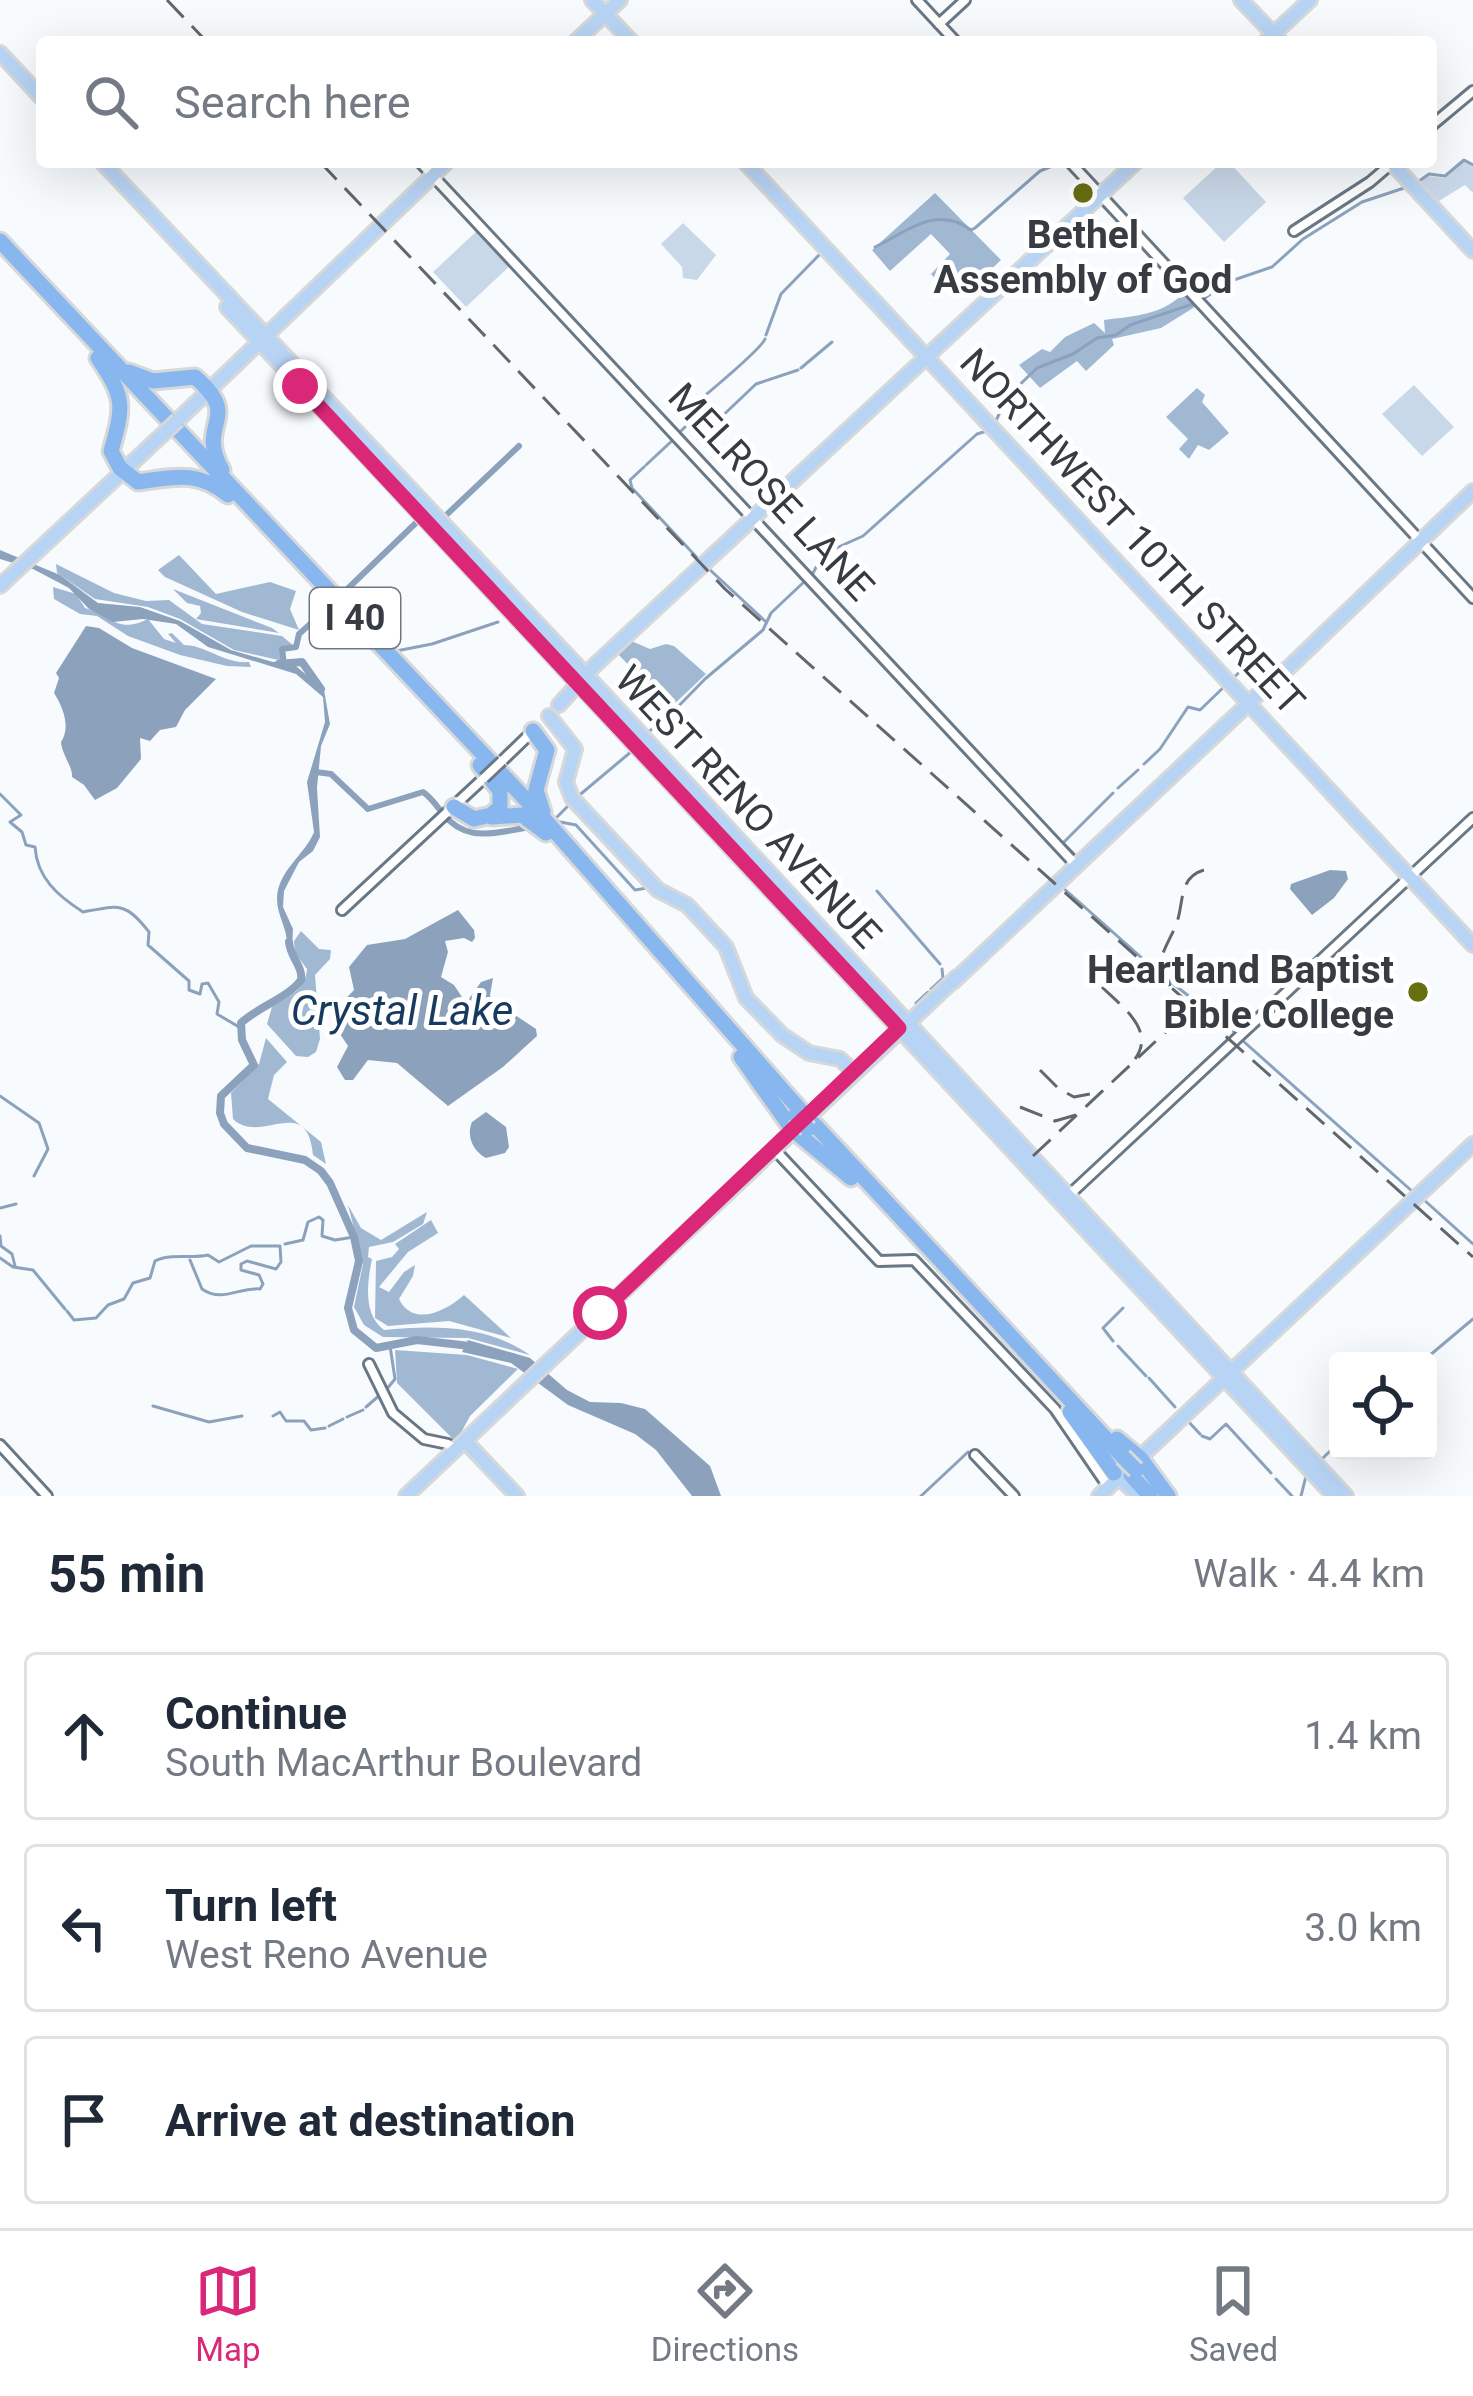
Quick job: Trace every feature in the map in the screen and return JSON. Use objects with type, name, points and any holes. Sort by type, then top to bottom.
[{"type":"highway","name":"I 40","points":[[0,242],[557,839]]},
{"type":"highway","name":"I 40","points":[[0,251],[101,353]]},
{"type":"highway","points":[[101,353],[140,378],[158,382],[220,377],[215,458],[242,503]]},
{"type":"highway","points":[[101,353],[121,396],[111,451],[122,470],[140,482],[178,475],[199,477],[242,503]]},
{"type":"highway","name":"I 40","points":[[242,503],[495,760],[557,839],[743,1053],[1069,1404],[1118,1475],[1150,1496]]},
{"type":"highway","points":[[495,760],[514,778],[530,779],[544,752],[533,731]]},
{"type":"highway","points":[[533,731],[547,750],[538,801],[557,839]]},
{"type":"highway","points":[[448,812],[476,819],[494,813],[502,801],[498,787],[468,748]]},
{"type":"highway","points":[[448,812],[472,821],[522,815],[557,839]]},
{"type":"highway","name":"I 40","points":[[1118,1475],[1164,1496]]},
{"type":"main road","points":[[592,0],[626,36]]},
{"type":"main road","points":[[581,36],[620,0]]},
{"type":"main road","points":[[1241,0],[1271,36]]},
{"type":"main road","points":[[1276,36],[1310,0]]},
{"type":"main road","points":[[0,57],[36,96]]},
{"type":"main road","name":"WEST RENO AVENUE","points":[[104,168],[297,380],[584,679],[1226,1376],[1346,1496]]},
{"type":"main road","points":[[261,337],[441,168]]},
{"type":"main road","name":"NORTHWEST 10TH STREET","points":[[751,168],[1473,945]]},
{"type":"main road","points":[[533,731],[622,642],[1129,168]]},
{"type":"main road","points":[[1397,168],[1473,251]]},
{"type":"main road","points":[[0,586],[404,204]]},
{"type":"main road","name":"WEST RENO AVENUE","points":[[368,452],[437,514],[508,600]]},
{"type":"main road","points":[[406,1496],[1473,491]]},
{"type":"main road","points":[[554,711],[575,749],[566,782],[575,801],[658,890],[687,905],[726,947],[746,998],[782,1036],[809,1053],[840,1059],[855,1073]]},
{"type":"main road","points":[[1139,1496],[1118,1475],[1473,1144]]},
{"type":"main road","name":"WEST RENO AVENUE","points":[[1259,1408],[1334,1496]]},
{"type":"main road","points":[[459,1446],[517,1496]]},
{"type":"street","points":[[916,0],[950,36]]},
{"type":"street","points":[[939,24],[965,0]]},
{"type":"street","points":[[1437,120],[1473,91]]},
{"type":"street","name":"MELROSE LANE","points":[[426,168],[1076,865]]},
{"type":"street","points":[[1075,168],[1473,598]]},
{"type":"street","points":[[1294,231],[1385,168]]},
{"type":"street","points":[[342,910],[484,778],[495,760],[533,731]]},
{"type":"street","points":[[1065,1199],[1473,818]]},
{"type":"street","points":[[774,1148],[879,1261],[912,1259],[1055,1408],[1091,1456],[1118,1475]]},
{"type":"street","points":[[369,1364],[389,1408],[414,1429],[459,1446]]},
{"type":"street","points":[[0,1445],[47,1496]]},
{"type":"street","points":[[976,1456],[1014,1496]]},
{"type":"shaded area","points":[[1464,161],[1473,167],[1473,193],[1465,185],[1434,204],[1417,185],[1428,176],[1445,178]]},
{"type":"shaded area","points":[[1216,168],[1235,168],[1266,202],[1224,242],[1183,198]]},
{"type":"shaded area","points":[[935,193],[1001,260],[973,287],[960,274],[945,289],[931,274],[950,254],[931,234],[890,271],[872,250]]},
{"type":"shaded area","points":[[683,223],[716,255],[697,280],[683,278],[682,267],[661,244]]},
{"type":"shaded area","points":[[480,228],[513,263],[466,307],[433,272]]},
{"type":"shaded area","points":[[1185,291],[1198,305],[1161,328],[1112,339],[1114,345],[1086,371],[1077,361],[1040,388],[1019,365],[1042,349],[1050,352],[1065,337],[1094,323],[1105,333],[1104,320],[1158,310]]},
{"type":"shaded area","points":[[1414,385],[1454,427],[1422,456],[1382,414]]},
{"type":"shaded area","points":[[1197,388],[1205,395],[1202,402],[1229,433],[1209,450],[1198,445],[1189,459],[1179,449],[1188,439],[1166,417]]},
{"type":"shaded area","points":[[179,555],[216,594],[270,582],[296,591],[290,609],[299,630],[242,612],[165,577],[158,570]]},
{"type":"shaded area","points":[[56,564],[114,593],[146,601],[169,600],[202,624],[282,636],[295,647],[281,648],[283,661],[234,650],[148,607],[95,599],[57,573]]},
{"type":"shaded area","points":[[53,587],[76,594],[85,608],[115,622],[129,625],[148,619],[164,639],[176,643],[168,634],[172,633],[184,645],[249,662],[251,667],[180,655],[128,636],[97,616],[80,614],[54,599]]},
{"type":"shaded area","points":[[173,589],[279,633],[196,619],[200,606],[187,603]]},
{"type":"shaded area","points":[[629,640],[650,649],[674,646],[706,674],[670,708],[616,652]]},
{"type":"shaded area","points":[[301,931],[319,949],[331,950],[330,959],[315,975],[320,1039],[316,1052],[308,1057],[296,1056],[267,1024],[272,1007],[295,993],[306,977],[307,969],[295,953],[294,941]]},
{"type":"shaded area","points":[[266,1038],[287,1062],[274,1075],[268,1099],[321,1142],[326,1164],[313,1155],[302,1127],[292,1123],[244,1126],[233,1119],[231,1093],[259,1064]]},
{"type":"shaded area","points":[[348,1205],[361,1228],[381,1240],[427,1212],[423,1224],[393,1242],[369,1247],[370,1307],[384,1330],[460,1329],[496,1338],[530,1355],[468,1338],[383,1337],[364,1325],[354,1307],[363,1264]]},
{"type":"shaded area","points":[[431,1220],[438,1233],[408,1252],[379,1287],[389,1292],[415,1265],[399,1299],[405,1308],[430,1314],[464,1295],[511,1338],[449,1321],[388,1326],[375,1318],[376,1261],[392,1257],[399,1249],[395,1244]]},
{"type":"shaded area","points":[[395,1350],[467,1355],[518,1369],[470,1416],[456,1442],[397,1383]]},
{"type":"water","points":[[0,550],[60,575],[98,603],[140,607],[180,621],[231,650],[273,662],[289,660],[324,690],[330,724],[321,746],[317,788],[320,837],[313,851],[299,862],[284,891],[283,907],[293,929],[292,949],[287,946],[278,889],[314,832],[307,782],[325,722],[323,697],[296,674],[208,647],[176,624],[143,619],[113,622],[89,609],[69,588],[0,559]]},
{"type":"water","points":[[86,626],[216,679],[185,710],[176,727],[160,730],[150,741],[140,738],[141,759],[117,788],[95,800],[72,777],[61,742],[65,717],[54,693],[56,673]]},
{"type":"water","points":[[1330,870],[1346,871],[1348,879],[1312,915],[1290,889],[1291,884]]},
{"type":"water","name":"Crystal Lake","points":[[458,910],[475,938],[472,942],[464,938],[445,941],[448,952],[441,977],[454,985],[466,1003],[481,982],[493,978],[493,1004],[486,1021],[515,1015],[536,1029],[537,1036],[448,1106],[397,1063],[368,1060],[353,1080],[345,1080],[337,1067],[348,1046],[336,1028],[333,1012],[354,990],[349,967],[367,945],[405,939]]},
{"type":"water","points":[[486,1112],[506,1127],[509,1147],[505,1153],[486,1158],[474,1147],[470,1133],[472,1122]]},
{"type":"water","points":[[468,1340],[530,1358],[567,1390],[590,1402],[645,1409],[710,1466],[721,1496],[692,1496],[656,1450],[635,1434],[568,1405],[511,1363],[462,1352]]},
{"type":"waterway","points":[[1415,184],[1429,174],[1445,176],[1464,160],[1473,165]]},
{"type":"waterway","points":[[875,247],[934,220],[971,230],[1047,168]]},
{"type":"waterway","points":[[994,425],[1007,397],[1037,368],[1097,338],[1199,302],[1228,282],[1272,267],[1303,239],[1362,202],[1407,187]]},
{"type":"waterway","points":[[766,335],[781,294],[821,253]]},
{"type":"waterway","points":[[679,433],[689,423],[689,409],[765,339]]},
{"type":"waterway","points":[[801,368],[832,342]]},
{"type":"waterway","points":[[716,422],[756,384],[798,370]]},
{"type":"waterway","points":[[690,424],[705,431],[713,424]]},
{"type":"waterway","points":[[812,575],[823,554],[863,536],[977,434],[987,431]]},
{"type":"waterway","points":[[646,465],[675,438]]},
{"type":"waterway","points":[[441,520],[519,446]]},
{"type":"waterway","points":[[644,467],[630,480],[632,488],[702,563]]},
{"type":"waterway","points":[[339,597],[421,518]]},
{"type":"waterway","points":[[708,568],[765,621]]},
{"type":"waterway","points":[[644,734],[661,724],[763,630],[771,613],[805,581]]},
{"type":"waterway","points":[[284,664],[282,649],[296,647],[299,634],[328,608]]},
{"type":"waterway","points":[[396,651],[498,622]]},
{"type":"waterway","points":[[1233,678],[1252,661],[1271,675]]},
{"type":"waterway","points":[[279,664],[302,662],[321,689]]},
{"type":"waterway","points":[[1144,764],[1188,707],[1200,710],[1226,685]]},
{"type":"waterway","points":[[576,798],[632,751]]},
{"type":"waterway","points":[[1118,788],[1138,770]]},
{"type":"waterway","points":[[316,772],[331,774],[368,809],[423,792],[451,822],[469,832],[489,834],[530,827]]},
{"type":"waterway","points":[[1077,857],[1063,843],[1113,793]]},
{"type":"waterway","points":[[0,794],[21,815],[10,822],[22,832],[26,845],[35,847],[44,877],[57,893],[83,912],[114,907],[134,915],[149,932],[148,945],[189,981],[189,990],[200,994],[202,984],[208,983],[219,1002],[217,1014],[239,1027]]},
{"type":"waterway","points":[[555,819],[569,805]]},
{"type":"waterway","points":[[555,821],[576,825],[635,890],[647,888]]},
{"type":"waterway","points":[[1061,886],[1161,975]]},
{"type":"waterway","points":[[877,891],[940,964]]},
{"type":"waterway","points":[[289,942],[301,980],[241,1023],[242,1040],[254,1065],[221,1096],[224,1124],[247,1148],[305,1160],[330,1183],[354,1237],[359,1261],[348,1308],[354,1330],[376,1348],[417,1340],[470,1346]]},
{"type":"waterway","points":[[931,989],[943,978],[942,969]]},
{"type":"waterway","points":[[1167,979],[1237,1034]]},
{"type":"waterway","points":[[916,1003],[928,992]]},
{"type":"waterway","points":[[1242,1040],[1413,1192]]},
{"type":"waterway","points":[[0,1096],[39,1123],[48,1149],[34,1176]]},
{"type":"waterway","points":[[1423,1199],[1473,1244]]},
{"type":"waterway","points":[[0,1208],[16,1204]]},
{"type":"waterway","points":[[285,1244],[303,1240],[308,1222],[319,1217],[322,1236],[354,1237]]},
{"type":"waterway","points":[[0,1236],[15,1266]]},
{"type":"waterway","points":[[67,1311],[74,1320],[96,1318],[108,1305],[124,1299],[133,1283],[150,1278],[155,1261],[161,1259],[208,1255],[219,1262],[251,1246],[280,1246],[281,1262],[276,1269],[247,1261],[241,1264],[241,1270],[259,1275],[260,1289],[224,1295],[202,1289],[190,1260]]},
{"type":"waterway","points":[[0,1258],[13,1267],[33,1270],[65,1309]]},
{"type":"waterway","points":[[1113,1341],[1103,1328],[1123,1308]]},
{"type":"waterway","points":[[1434,1352],[1473,1319]]},
{"type":"waterway","points":[[386,1390],[395,1379],[390,1346]]},
{"type":"waterway","points":[[1118,1346],[1146,1376]]},
{"type":"waterway","points":[[1149,1378],[1175,1407]]},
{"type":"waterway","points":[[366,1407],[381,1394]]},
{"type":"waterway","points":[[153,1406],[209,1422],[242,1416]]},
{"type":"waterway","points":[[347,1417],[363,1410]]},
{"type":"waterway","points":[[273,1416],[280,1412],[286,1421],[304,1421],[311,1430],[325,1428]]},
{"type":"waterway","points":[[329,1426],[343,1419]]},
{"type":"waterway","points":[[1187,1420],[1200,1434]]},
{"type":"waterway","points":[[1202,1436],[1210,1439],[1226,1424],[1271,1473]]},
{"type":"waterway","points":[[921,1496],[968,1452]]},
{"type":"waterway","points":[[1322,1459],[1329,1452]]},
{"type":"waterway","points":[[1301,1496],[1307,1472]]},
{"type":"waterway","points":[[1276,1479],[1292,1496]]},
{"type":"railway","points":[[167,0],[201,36]]},
{"type":"railway","points":[[326,168],[725,589],[1473,1257]]},
{"type":"railway","points":[[1170,986],[1160,962],[1187,883],[1208,869]]},
{"type":"railway","points":[[1102,987],[1139,1029],[1142,1038],[1135,1059]]},
{"type":"railway","points":[[1033,1156],[1172,1026],[1191,1018],[1212,1025]]},
{"type":"railway","points":[[1040,1070],[1074,1097],[1100,1092]]},
{"type":"railway","points":[[1020,1107],[1055,1121],[1076,1115]]},
{"type":"place","name":"Bethel Assembly of God","points":[[1083,193]]},
{"type":"place","name":"Heartland Baptist Bible College","points":[[1418,992]]},
{"type":"route","points":[[300,386],[899,1028],[600,1313]]}]
